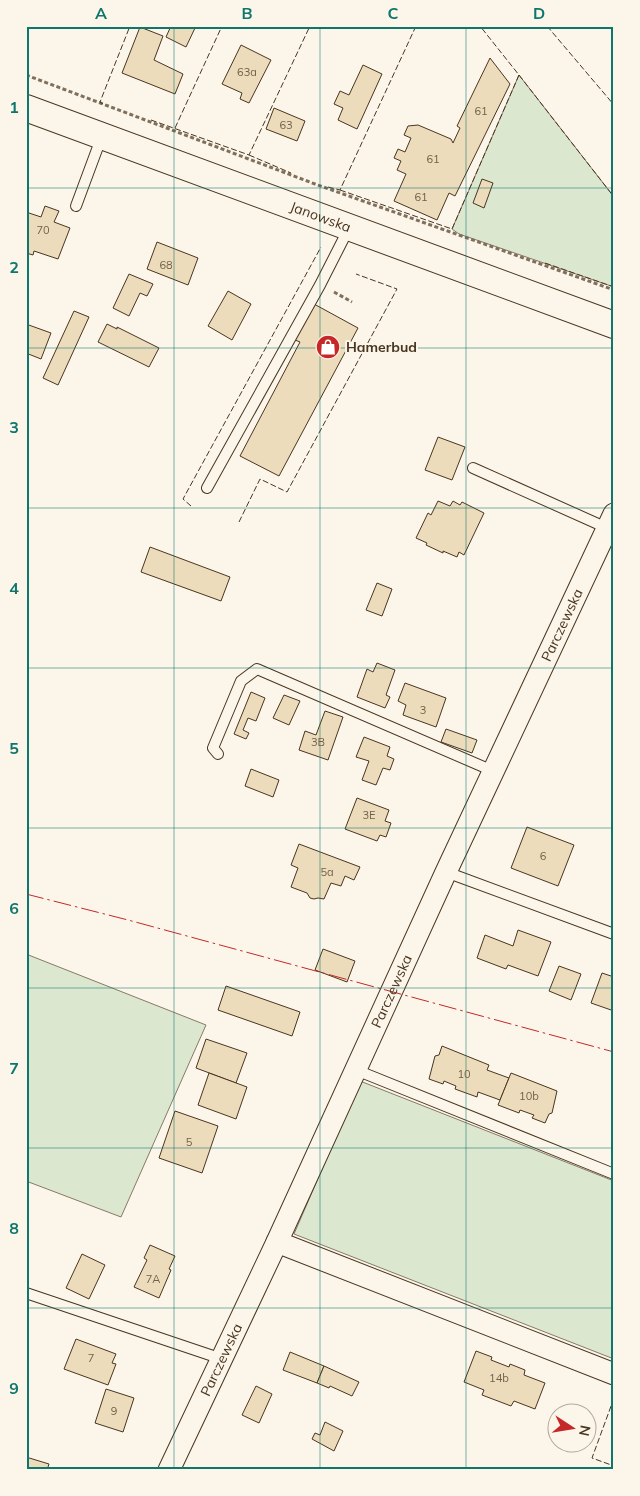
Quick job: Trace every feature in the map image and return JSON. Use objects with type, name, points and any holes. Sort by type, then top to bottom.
[{"type":"street","name":"Janowska","points":[[26,108],[614,325]]},
{"type":"street","name":"Parczewska","points":[[169,1470],[277,1242],[446,872],[610,521]]},
{"type":"street","points":[[277,1242],[614,1374]]},
{"type":"lane","points":[[76,206],[102,135]]},
{"type":"lane","points":[[207,488],[320,285],[350,227]]},
{"type":"lane","points":[[473,468],[610,521]]},
{"type":"lane","points":[[218,754],[213,748],[242,681],[257,669],[493,771]]},
{"type":"lane","points":[[446,872],[614,934]]},
{"type":"lane","points":[[356,1070],[614,1174]]},
{"type":"lane","points":[[26,1293],[222,1359]]},
{"type":"path","points":[[26,75],[315,184],[614,290]]},
{"type":"green space","points":[[519,75],[614,197],[614,287],[459,234],[452,229]]},
{"type":"green space","points":[[26,954],[206,1025],[121,1217],[26,1181]]},
{"type":"green space","points":[[360,1081],[614,1181],[614,1359],[294,1234]]},
{"type":"building","points":[[171,26],[192,26],[195,28],[186,47],[166,37]]},
{"type":"building","points":[[140,27],[163,36],[154,60],[183,74],[175,94],[122,73]]},
{"type":"building","points":[[241,45],[271,60],[249,103],[240,99],[242,93],[222,84]]},
{"type":"building","points":[[490,58],[510,84],[455,196],[449,193],[437,220],[394,201],[406,174],[397,170],[401,161],[394,158],[398,149],[405,152],[411,138],[404,135],[408,126],[418,125],[451,139],[453,143],[460,128],[457,126]]},
{"type":"building","points":[[363,65],[382,74],[357,129],[338,120],[343,108],[334,104],[340,91],[349,95]]},
{"type":"building","points":[[274,108],[305,121],[297,141],[266,129]]},
{"type":"building","points":[[482,179],[493,183],[484,208],[473,203]]},
{"type":"building","points":[[45,206],[59,211],[54,222],[70,228],[58,259],[34,251],[33,255],[26,253],[26,212],[41,217]]},
{"type":"building","points":[[157,242],[198,258],[188,285],[147,269]]},
{"type":"building","points":[[129,274],[153,284],[147,296],[140,293],[129,316],[113,308]]},
{"type":"building","points":[[228,291],[251,304],[232,340],[208,326]]},
{"type":"building","points":[[314,304],[358,328],[279,476],[240,456],[300,342],[295,340]]},
{"type":"building","points":[[74,311],[89,317],[58,385],[43,378]]},
{"type":"building","points":[[26,324],[51,333],[41,359],[26,353]]},
{"type":"building","points":[[107,324],[159,348],[149,367],[98,342]]},
{"type":"building","points":[[438,437],[465,447],[452,480],[425,470]]},
{"type":"building","points":[[438,501],[450,506],[453,501],[460,505],[462,502],[484,513],[464,555],[459,552],[457,557],[443,551],[443,553],[416,538],[428,513],[431,515]]},
{"type":"building","points":[[150,547],[230,577],[221,601],[141,572]]},
{"type":"building","points":[[377,583],[392,589],[382,616],[366,610]]},
{"type":"building","points":[[377,663],[395,670],[386,695],[390,697],[385,708],[357,697],[367,669],[373,672]]},
{"type":"building","points":[[405,683],[446,698],[436,727],[403,715],[406,705],[398,701]]},
{"type":"building","points":[[251,692],[265,698],[256,721],[248,718],[243,730],[249,733],[246,739],[234,734]]},
{"type":"building","points":[[284,695],[300,701],[289,725],[273,718]]},
{"type":"building","points":[[325,711],[343,717],[328,760],[299,750],[305,731],[316,735]]},
{"type":"building","points":[[446,729],[477,740],[472,753],[441,742]]},
{"type":"building","points":[[364,737],[390,747],[387,756],[394,759],[390,770],[383,768],[376,785],[362,780],[369,761],[356,757]]},
{"type":"building","points":[[251,769],[279,780],[273,797],[245,786]]},
{"type":"building","points":[[357,798],[389,810],[385,821],[391,823],[386,837],[380,835],[377,841],[345,829]]},
{"type":"building","points":[[527,827],[574,845],[558,886],[511,868]]},
{"type":"building","points":[[299,844],[360,867],[354,880],[345,876],[341,886],[331,883],[324,899],[310,898],[307,893],[291,887],[298,868],[291,865]]},
{"type":"building","points":[[518,930],[551,942],[538,976],[508,965],[506,969],[477,958],[485,935],[513,946]]},
{"type":"building","points":[[323,949],[355,961],[347,982],[315,970]]},
{"type":"building","points":[[559,966],[581,974],[571,1000],[549,991]]},
{"type":"building","points":[[602,973],[614,977],[614,1011],[591,1003]]},
{"type":"building","points":[[226,986],[300,1012],[292,1036],[218,1010]]},
{"type":"building","points":[[206,1039],[247,1053],[236,1083],[196,1068]]},
{"type":"building","points":[[442,1046],[489,1065],[487,1070],[509,1078],[500,1100],[478,1092],[477,1097],[455,1089],[456,1086],[444,1081],[443,1084],[429,1079],[435,1056],[439,1055]]},
{"type":"building","points":[[209,1073],[247,1087],[236,1119],[198,1105]]},
{"type":"building","points":[[511,1073],[557,1091],[552,1113],[549,1114],[545,1123],[532,1118],[534,1115],[520,1110],[519,1113],[498,1105]]},
{"type":"building","points":[[175,1111],[218,1126],[202,1173],[159,1158]]},
{"type":"building","points":[[150,1245],[175,1256],[159,1298],[134,1287],[147,1260],[144,1258]]},
{"type":"building","points":[[82,1254],[105,1265],[89,1299],[66,1288]]},
{"type":"building","points":[[76,1339],[116,1354],[112,1363],[116,1364],[108,1385],[64,1369]]},
{"type":"building","points":[[476,1351],[492,1357],[491,1360],[509,1367],[510,1364],[525,1370],[524,1375],[545,1383],[535,1409],[514,1401],[511,1406],[482,1395],[484,1390],[464,1382]]},
{"type":"building","points":[[290,1352],[324,1366],[317,1383],[283,1370]]},
{"type":"building","points":[[324,1366],[359,1382],[352,1396],[330,1386],[329,1388],[317,1383]]},
{"type":"building","points":[[256,1386],[272,1394],[259,1423],[242,1415]]},
{"type":"building","points":[[106,1389],[134,1398],[123,1432],[95,1423]]},
{"type":"building","points":[[325,1422],[343,1431],[334,1451],[312,1439],[315,1433],[320,1435]]},
{"type":"building","points":[[26,1457],[49,1464],[47,1470],[26,1470]]},
{"type":"fence","points":[[103,104],[100,102],[130,26]]},
{"type":"fence","points":[[175,128],[222,26]]},
{"type":"fence","points":[[151,120],[249,155],[310,26]]},
{"type":"fence","points":[[328,187],[340,190],[416,26]]},
{"type":"fence","points":[[340,190],[452,229],[519,75],[480,26]]},
{"type":"fence","points":[[547,26],[614,105]]},
{"type":"fence","points":[[519,75],[614,197]]},
{"type":"fence","points":[[249,155],[291,173]]},
{"type":"fence","points":[[191,506],[183,499],[321,247]]},
{"type":"fence","points":[[545,263],[614,287]]},
{"type":"fence","points":[[239,522],[260,479],[287,492],[397,289],[356,274]]},
{"type":"fence","points":[[614,1398],[592,1458],[614,1466]]},
{"type":"power","points":[[26,894],[614,1052]]},
{"type":"place","name":"Hamerbud","points":[[328,347]]}]
